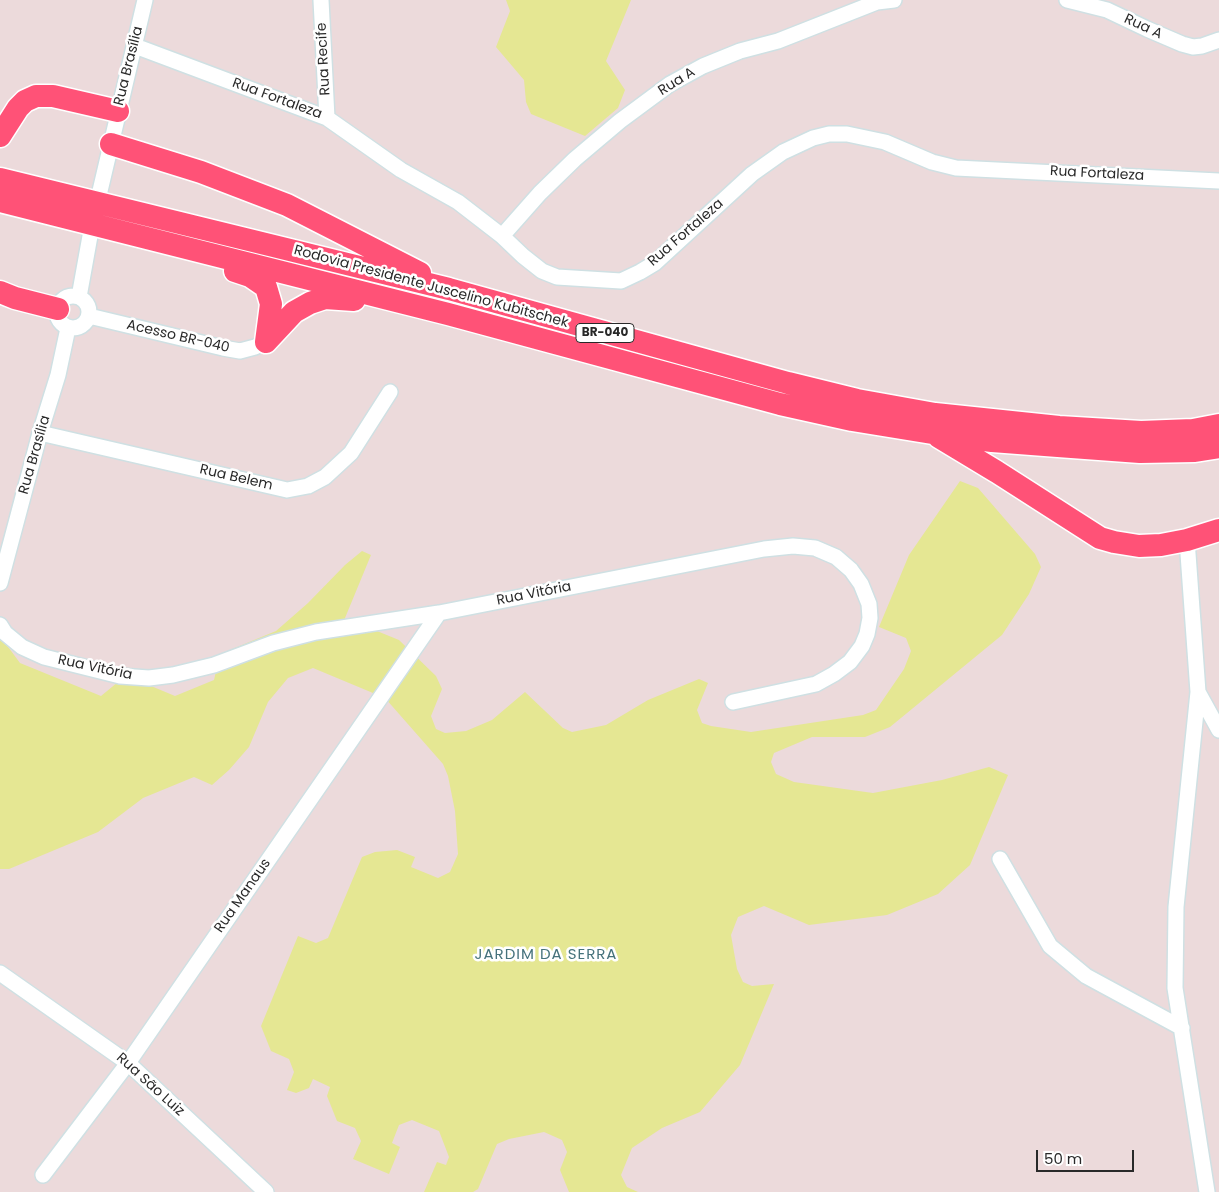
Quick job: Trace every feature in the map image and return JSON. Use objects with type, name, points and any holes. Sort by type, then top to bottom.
[{"type":"highway","points":[[0,136],[18,108],[25,101],[36,96],[53,96],[118,111]]},
{"type":"highway","points":[[111,144],[201,172],[287,205],[449,289]]},
{"type":"highway","name":"Rodovia Presidente Juscelino Kubitschek","points":[[0,179],[449,289],[788,383],[857,400],[935,414],[1059,427],[1141,432],[1193,430],[1219,426]]},
{"type":"highway","name":"Rodovia Presidente Juscelino Kubitschek","points":[[0,201],[100,232],[448,314],[780,404],[852,420],[992,441],[1140,452],[1219,447]]},
{"type":"highway","points":[[100,232],[250,276],[258,280],[266,287],[271,304],[266,342]]},
{"type":"highway","points":[[0,292],[63,319]]},
{"type":"highway","points":[[266,342],[294,312],[310,303],[325,298],[340,298],[448,314]]},
{"type":"highway","points":[[932,433],[1100,538],[1139,546],[1161,545],[1187,540],[1219,530]]},
{"type":"street","name":"Rua Brasília","points":[[100,191],[145,0]]},
{"type":"street","name":"Rua Recife","points":[[320,0],[327,118]]},
{"type":"street","name":"Rua A","points":[[502,236],[540,193],[575,159],[620,121],[670,84],[703,66],[740,51],[778,41],[877,2],[894,0]]},
{"type":"street","name":"Rua A","points":[[1067,0],[1107,10],[1187,46],[1202,46],[1219,40]]},
{"type":"street","name":"Rua Fortaleza","points":[[135,46],[327,118],[401,170],[458,202],[502,236],[536,266],[557,278],[621,281],[640,272],[655,263],[752,174],[783,152],[813,138],[829,134],[847,134],[885,142],[932,162],[956,168],[1219,181]]},
{"type":"street","points":[[79,297],[100,232]]},
{"type":"street","points":[[68,297],[79,297],[89,307],[89,316],[84,325],[79,328],[63,319],[60,304],[68,297]]},
{"type":"street","name":"Acesso BR-040","points":[[89,316],[223,348],[240,350],[255,347],[266,342]]},
{"type":"street","name":"Rua Brasília","points":[[0,583],[58,375],[63,319]]},
{"type":"street","name":"Rua Belem","points":[[40,434],[287,490],[308,486],[325,477],[351,453],[390,392]]},
{"type":"street","points":[[1187,540],[1198,692],[1176,907],[1175,988],[1208,1192]]},
{"type":"street","name":"Rua Vitória","points":[[0,625],[5,633],[22,647],[44,657],[120,676],[149,678],[172,675],[214,665],[273,643],[316,632],[439,613],[764,549],[794,546],[815,548],[836,556],[856,577],[870,604],[868,634],[862,646],[850,662],[816,684],[733,702]]},
{"type":"street","name":"Rua Manaus","points":[[44,1176],[128,1063],[439,613]]},
{"type":"street","points":[[1198,692],[1219,730]]},
{"type":"street","points":[[1000,859],[1050,946],[1086,976],[1182,1028]]},
{"type":"street","name":"Rua São Luiz","points":[[0,973],[128,1063],[266,1192]]},
{"type":"green space","points":[[506,0],[631,0],[606,61],[625,90],[618,108],[585,136],[531,114],[526,102],[524,80],[496,47],[510,11]]},
{"type":"green space","points":[[960,481],[978,488],[1035,554],[1041,567],[1029,594],[1002,635],[890,727],[865,737],[812,737],[774,753],[771,762],[776,774],[794,782],[873,793],[942,780],[989,767],[1008,775],[970,865],[938,894],[887,915],[809,925],[764,906],[738,917],[731,935],[737,969],[743,982],[752,986],[774,984],[740,1065],[700,1112],[662,1128],[632,1148],[621,1175],[627,1187],[638,1192],[569,1192],[560,1170],[567,1152],[562,1140],[544,1132],[509,1139],[497,1144],[478,1189],[473,1192],[424,1192],[437,1162],[446,1165],[449,1157],[439,1131],[412,1120],[399,1125],[392,1143],[400,1147],[389,1174],[353,1159],[361,1141],[355,1128],[337,1121],[327,1096],[330,1087],[313,1079],[309,1088],[296,1093],[287,1090],[294,1072],[289,1059],[271,1051],[261,1026],[298,936],[316,943],[328,938],[362,857],[375,852],[397,850],[415,857],[411,867],[438,878],[450,872],[458,854],[455,811],[448,776],[443,764],[385,698],[313,668],[288,678],[268,702],[249,747],[229,770],[212,785],[194,777],[143,798],[98,832],[9,869],[0,869],[0,636],[20,663],[101,696],[118,682],[139,681],[175,696],[214,680],[220,654],[276,631],[362,551],[371,555],[345,618],[350,630],[359,634],[372,629],[399,640],[436,676],[442,689],[431,716],[436,729],[445,733],[466,731],[492,720],[525,692],[563,728],[572,732],[606,725],[648,700],[699,679],[708,683],[697,710],[702,723],[711,726],[751,732],[863,715],[876,710],[904,669],[911,651],[906,638],[879,627],[909,555]]},
{"type":"district","name":"JARDIM DA SERRA","points":[[546,955]]}]
